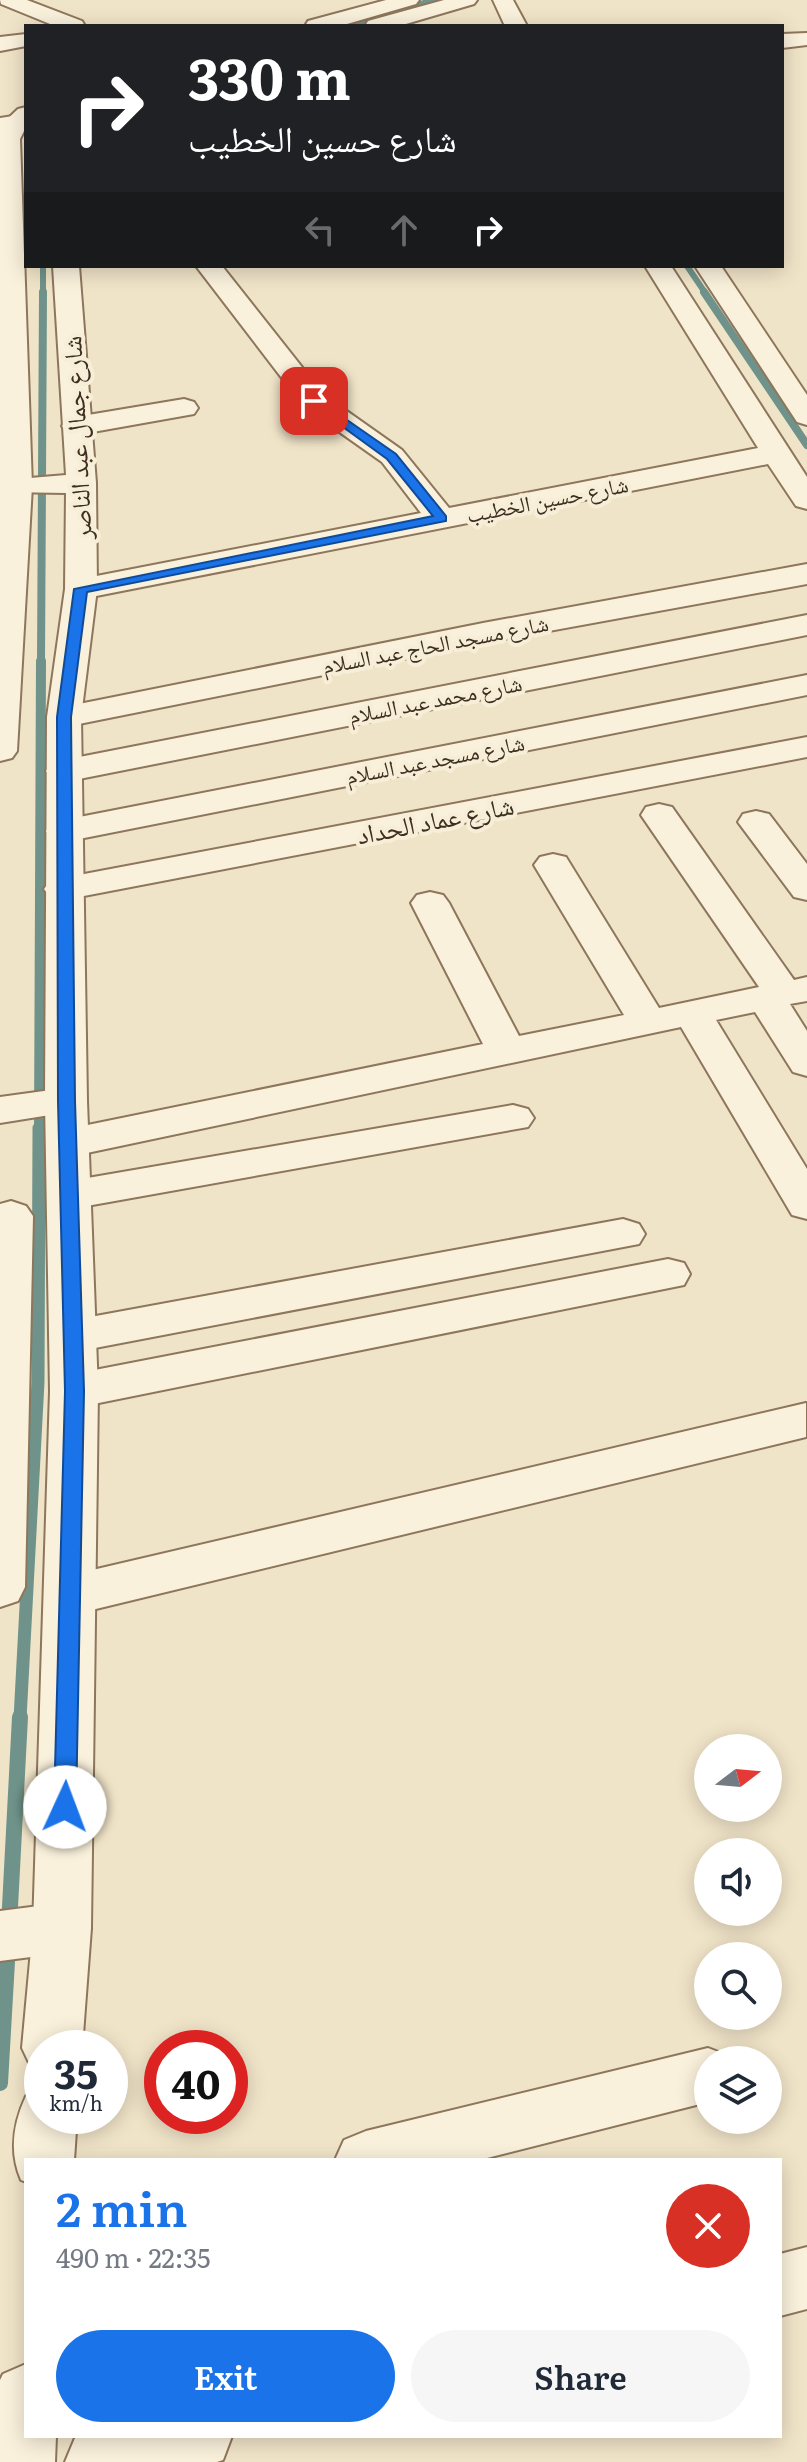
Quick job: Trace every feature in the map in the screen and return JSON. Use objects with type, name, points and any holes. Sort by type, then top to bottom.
[{"type":"street","points":[[8,0],[69,24]]},
{"type":"street","points":[[323,24],[409,0]]},
{"type":"street","points":[[383,24],[467,0]]},
{"type":"street","points":[[503,0],[515,24]]},
{"type":"street","points":[[0,12],[29,24]]},
{"type":"street","points":[[784,30],[807,29]]},
{"type":"street","points":[[784,41],[807,39]]},
{"type":"street","points":[[0,44],[24,40]]},
{"type":"street","points":[[0,751],[22,486],[8,139],[17,120]]},
{"type":"street","name":"شارع جمال عبد الناصر","points":[[1,1562],[39,1209],[68,1143],[38,1105],[63,889],[64,717],[81,589],[75,484],[76,426],[66,268]]},
{"type":"street","points":[[211,268],[314,401],[392,456],[441,518]]},
{"type":"street","points":[[659,268],[691,323],[807,500]]},
{"type":"street","points":[[709,268],[807,416]]},
{"type":"street","points":[[76,426],[184,408]]},
{"type":"street","name":"شارع حسين الخطيب","points":[[81,589],[777,453]]},
{"type":"street","points":[[22,486],[75,484]]},
{"type":"street","name":"شارع مسجد الحاج عبد السلام","points":[[64,717],[483,633],[807,574]]},
{"type":"street","name":"شارع محمد عبد السلام","points":[[64,771],[807,625]]},
{"type":"street","name":"شارع مسجد عبد السلام","points":[[64,831],[807,685]]},
{"type":"street","name":"شارع عماد الحداد","points":[[63,889],[807,747]]},
{"type":"street","points":[[659,815],[785,993],[807,1063]]},
{"type":"street","points":[[756,822],[807,889]]},
{"type":"street","points":[[553,865],[648,1022]]},
{"type":"street","points":[[430,903],[507,1052]]},
{"type":"street","points":[[68,1143],[785,993]]},
{"type":"street","points":[[692,1013],[807,1205]]},
{"type":"street","points":[[39,1209],[513,1118]]},
{"type":"street","name":"شارع جمال عبد الناصر","points":[[39,1209],[74,1336],[71,1595],[34,1932],[49,2030]]},
{"type":"street","points":[[74,1336],[623,1234]]},
{"type":"street","points":[[74,1391],[668,1274]]},
{"type":"street","points":[[71,1595],[806,1420]]},
{"type":"street","points":[[374,2158],[694,2078]]},
{"type":"street","points":[[43,2158],[45,2134]]},
{"type":"street","points":[[782,2284],[807,2278]]},
{"type":"street","points":[[21,2462],[24,2423]]},
{"type":"street","points":[[99,2462],[191,2438]]},
{"type":"waterway","points":[[353,24],[434,0]]},
{"type":"waterway","points":[[43,268],[43,292]]},
{"type":"waterway","points":[[688,268],[706,294]]},
{"type":"waterway","points":[[41,663],[43,292]]},
{"type":"waterway","points":[[704,292],[807,445]]},
{"type":"waterway","points":[[39,1130],[41,661]]},
{"type":"waterway","points":[[20,1719],[38,1382],[39,1128]]},
{"type":"waterway","points":[[9,1926],[20,1717]]},
{"type":"waterway","points":[[0,2083],[8,1944]]},
{"type":"route","points":[[65,1807],[74,1336],[66,1101],[64,717],[81,589],[441,518],[392,456],[314,401]]}]
